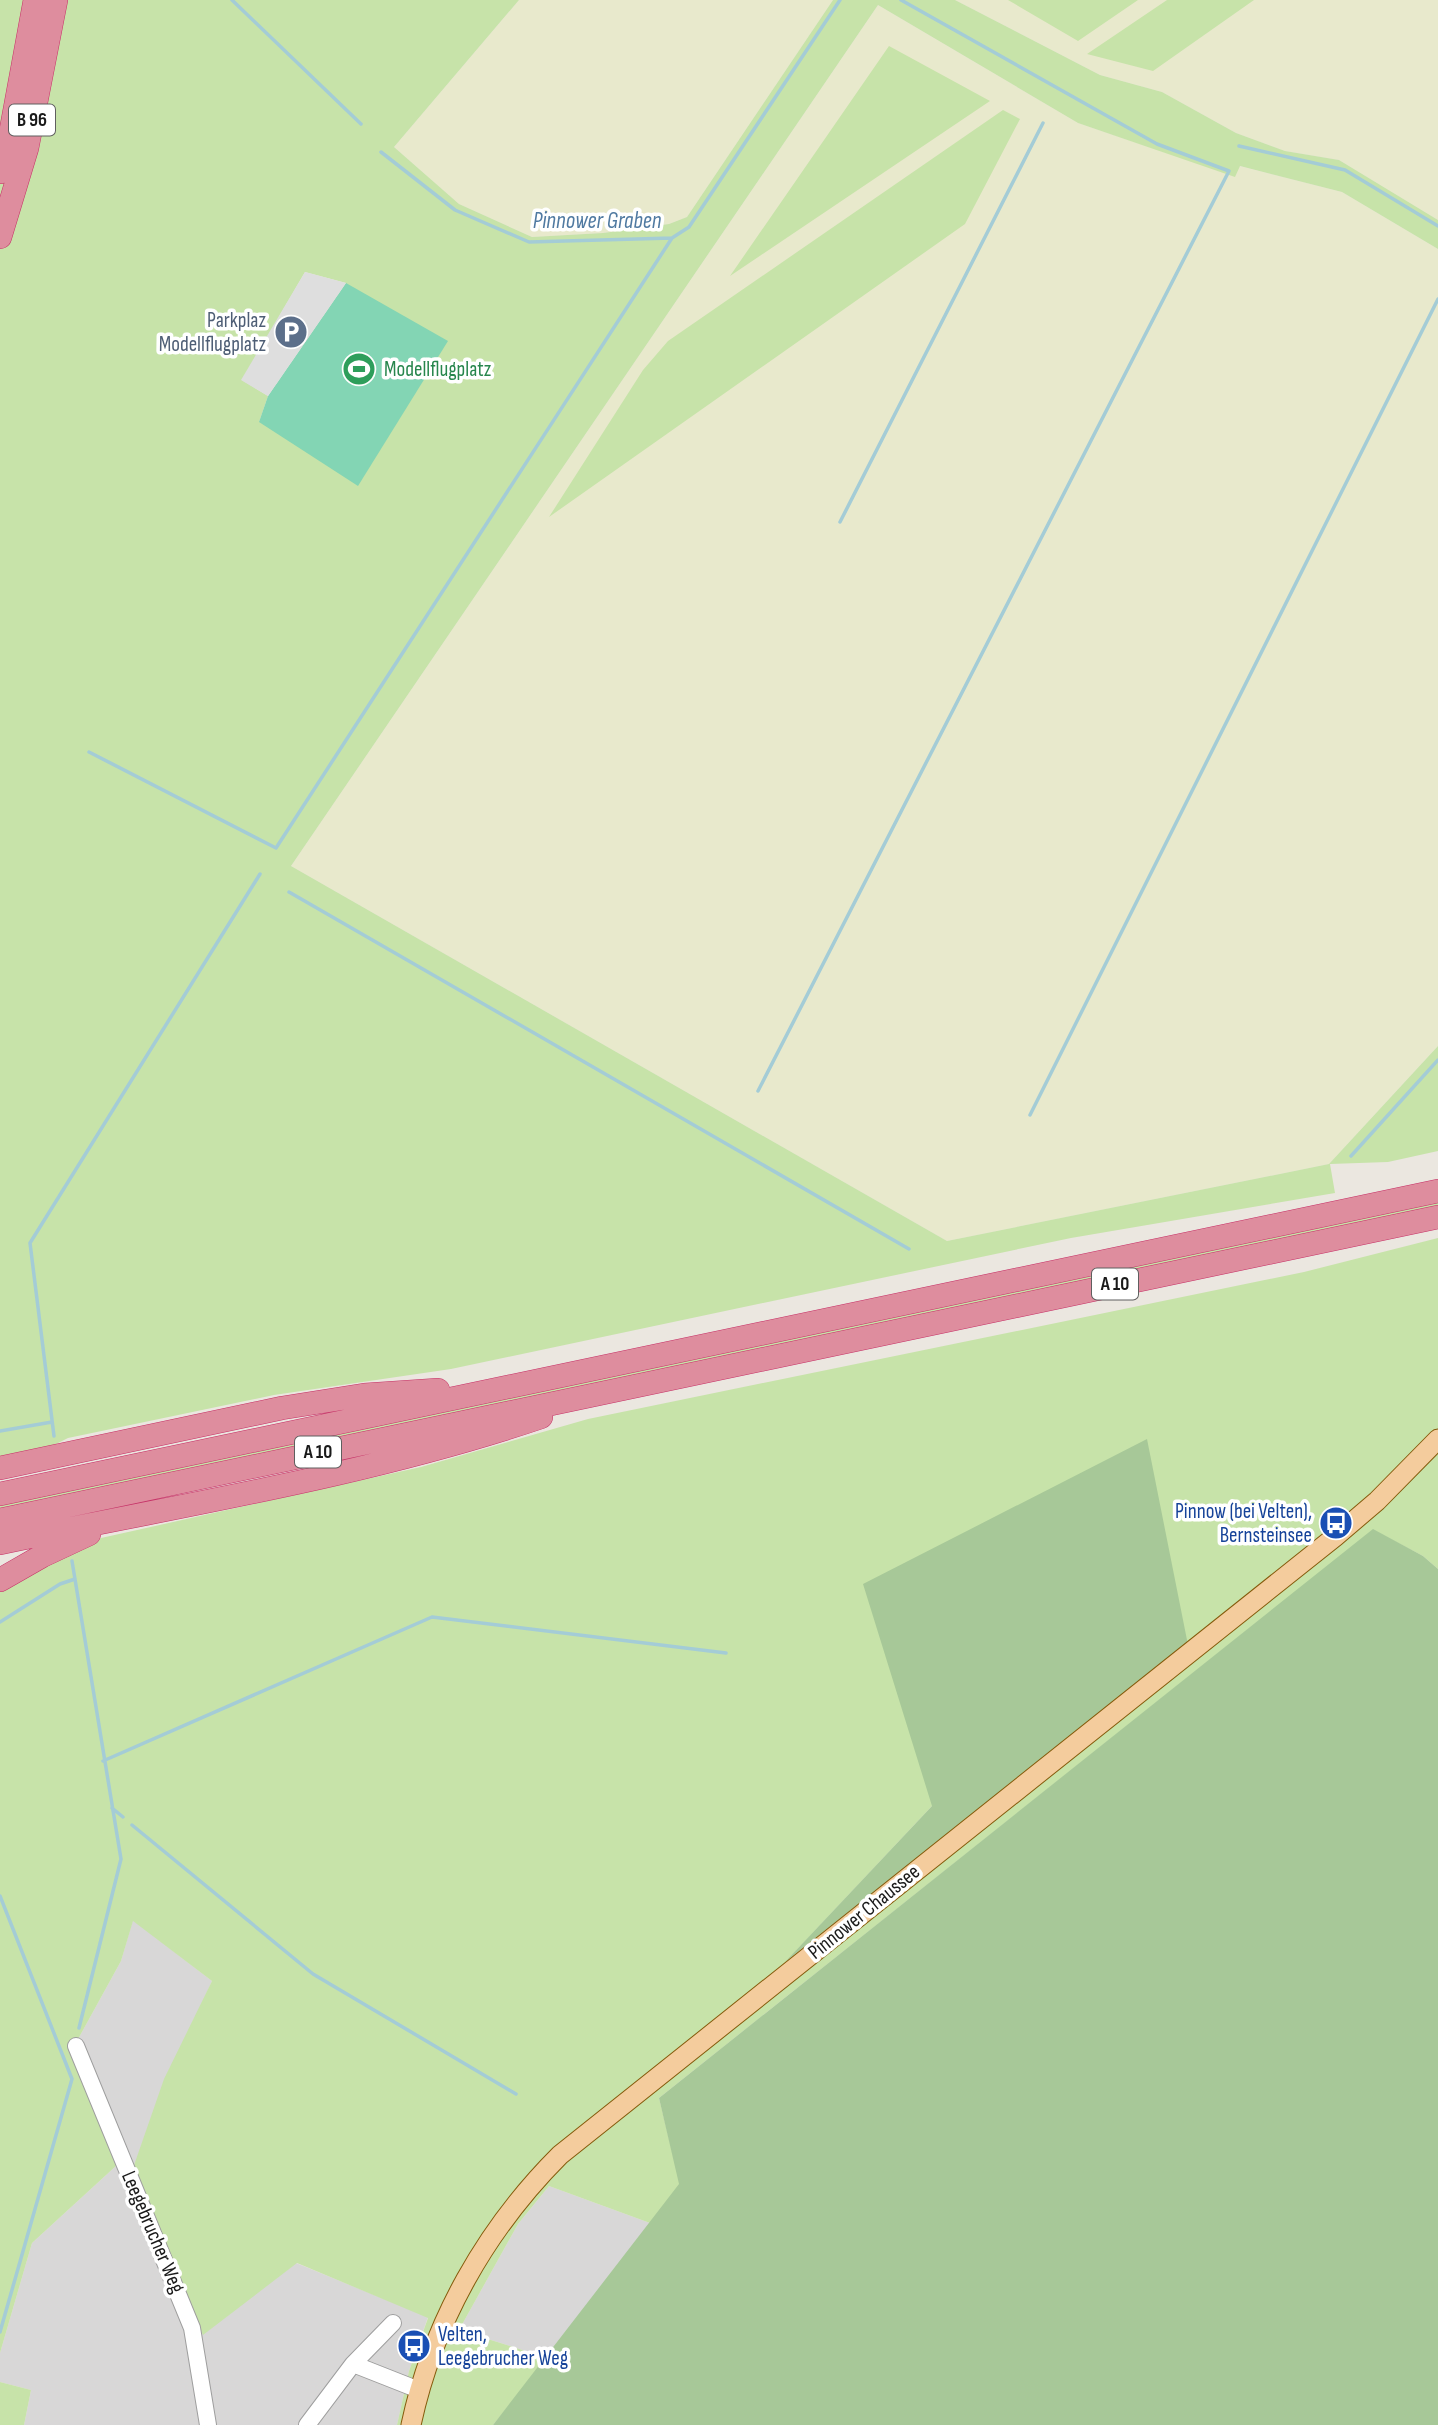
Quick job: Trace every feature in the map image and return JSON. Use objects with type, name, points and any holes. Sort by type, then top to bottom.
[{"type":"highway","name":"B 96","points":[[0,172],[10,136],[35,0]]},
{"type":"highway","name":"B 96","points":[[0,237],[27,148],[56,0]]},
{"type":"highway","name":"A 10","points":[[0,1493],[1438,1191]]},
{"type":"highway","name":"A 10","points":[[0,1520],[1438,1217]]},
{"type":"highway","points":[[0,1543],[440,1450],[637,1384]]},
{"type":"highway","points":[[4,1466],[254,1413],[335,1399],[518,1385]]},
{"type":"highway","points":[[0,1580],[41,1556],[85,1536],[234,1495]]},
{"type":"main road","name":"Pinnower Chaussee","points":[[411,2425],[419,2390],[445,2321],[481,2252],[517,2203],[560,2155],[1336,1536],[1409,1470],[1438,1439]]},
{"type":"street","name":"Leegebrucher Weg","points":[[76,2046],[192,2328],[208,2425]]},
{"type":"street","points":[[307,2425],[353,2364],[393,2323]]},
{"type":"street","points":[[353,2364],[419,2390]]},
{"type":"shaded area","name":"Parkplaz Modellflugplatz","points":[[305,272],[346,283],[268,396],[241,380]]},
{"type":"shaded area","points":[[133,1920],[212,1981],[198,2012],[203,2334],[296,2263],[428,2317],[409,2371],[397,2425],[24,2425],[31,2390],[0,2382],[0,2353],[32,2243],[117,2165],[77,2041],[121,1961]]},
{"type":"shaded area","points":[[549,2186],[650,2223],[548,2358],[459,2330],[518,2224]]},
{"type":"green space","points":[[0,0],[519,0],[394,147],[459,204],[532,237],[603,233],[669,224],[687,217],[833,0],[955,0],[1100,75],[1162,92],[1236,133],[1285,151],[1339,160],[1438,220],[1438,249],[1342,192],[1240,166],[1235,177],[1078,123],[878,5],[291,866],[947,1241],[1329,1164],[1438,1046],[1438,1151],[1388,1162],[1330,1164],[1335,1193],[1071,1238],[451,1369],[274,1395],[68,1438],[52,1446],[0,1457]],"holes":[[[305,272],[346,283],[259,422],[268,396],[242,380]]]},
{"type":"green space","points":[[519,0],[833,0],[687,217],[669,224],[603,233],[532,237],[459,204],[394,147]]},
{"type":"green space","points":[[955,0],[1438,0],[1438,220],[1339,160],[1285,151],[1236,133],[1162,92],[1100,75]]},
{"type":"green space","points":[[1008,0],[1138,0],[1078,41]]},
{"type":"green space","points":[[1167,0],[1254,0],[1153,71],[1087,54]]},
{"type":"green space","points":[[878,5],[1078,123],[1235,176],[1239,166],[1342,192],[1438,249],[1438,1046],[1329,1164],[947,1241],[291,866]]},
{"type":"green space","points":[[889,46],[990,101],[730,276]]},
{"type":"green space","points":[[1003,110],[1020,119],[965,224],[549,517],[643,370],[668,341]]},
{"type":"green space","name":"Modellflugplatz","points":[[346,283],[448,341],[358,486],[259,422],[268,396]]},
{"type":"green space","points":[[1438,1200],[1438,1206],[0,1510],[0,1503]]},
{"type":"green space","points":[[1438,1238],[1438,1569],[1423,1556],[1373,1530],[659,2098],[680,2184],[650,2223],[549,2186],[518,2224],[459,2330],[548,2358],[493,2425],[397,2425],[409,2371],[428,2318],[297,2263],[203,2335],[132,2171],[164,2079],[212,1981],[133,1921],[121,1961],[77,2041],[117,2165],[32,2243],[0,2353],[0,1590],[83,1542],[421,1467],[588,1419],[1304,1272]],"holes":[[[1188,1646],[791,1957],[932,1806]]]},
{"type":"green space","points":[[1147,1439],[1188,1645],[785,1962],[932,1806],[863,1584]]},
{"type":"green space","points":[[1373,1529],[1423,1556],[1438,1569],[1438,2425],[493,2425],[679,2184],[659,2098]]},
{"type":"green space","points":[[0,2382],[31,2390],[24,2425],[0,2425]]},
{"type":"waterway","name":"Pinnower Graben","points":[[232,0],[361,124]]},
{"type":"waterway","name":"Pinnower Graben","points":[[381,152],[455,210],[529,242],[672,238],[689,227],[840,0]]},
{"type":"waterway","points":[[758,1091],[1229,171],[1157,144],[901,0]]},
{"type":"waterway","points":[[840,522],[1043,123]]},
{"type":"waterway","points":[[1239,146],[1345,170],[1438,226]]},
{"type":"waterway","points":[[89,752],[276,848],[672,238]]},
{"type":"waterway","points":[[1030,1115],[1438,299]]},
{"type":"waterway","points":[[54,1436],[30,1243],[260,874]]},
{"type":"waterway","points":[[289,892],[909,1249]]},
{"type":"waterway","points":[[1351,1156],[1438,1060]]},
{"type":"waterway","points":[[0,1431],[52,1422]]},
{"type":"waterway","points":[[72,1561],[121,1859],[79,2028]]},
{"type":"waterway","points":[[0,1622],[60,1584],[75,1579]]},
{"type":"waterway","points":[[103,1761],[432,1617],[726,1653]]},
{"type":"waterway","points":[[112,1808],[123,1817]]},
{"type":"waterway","points":[[132,1825],[313,1974],[516,2094]]},
{"type":"waterway","points":[[0,1896],[72,2079],[0,2332]]},
{"type":"place","name":"Parkplaz Modellflugplatz","points":[[291,332]]},
{"type":"place","name":"Modellflugplatz","points":[[359,369]]},
{"type":"place","name":"Pinnow (bei Velten), Bernsteinsee","points":[[1336,1523]]},
{"type":"place","name":"Velten, Leegebrucher Weg","points":[[414,2346]]}]
